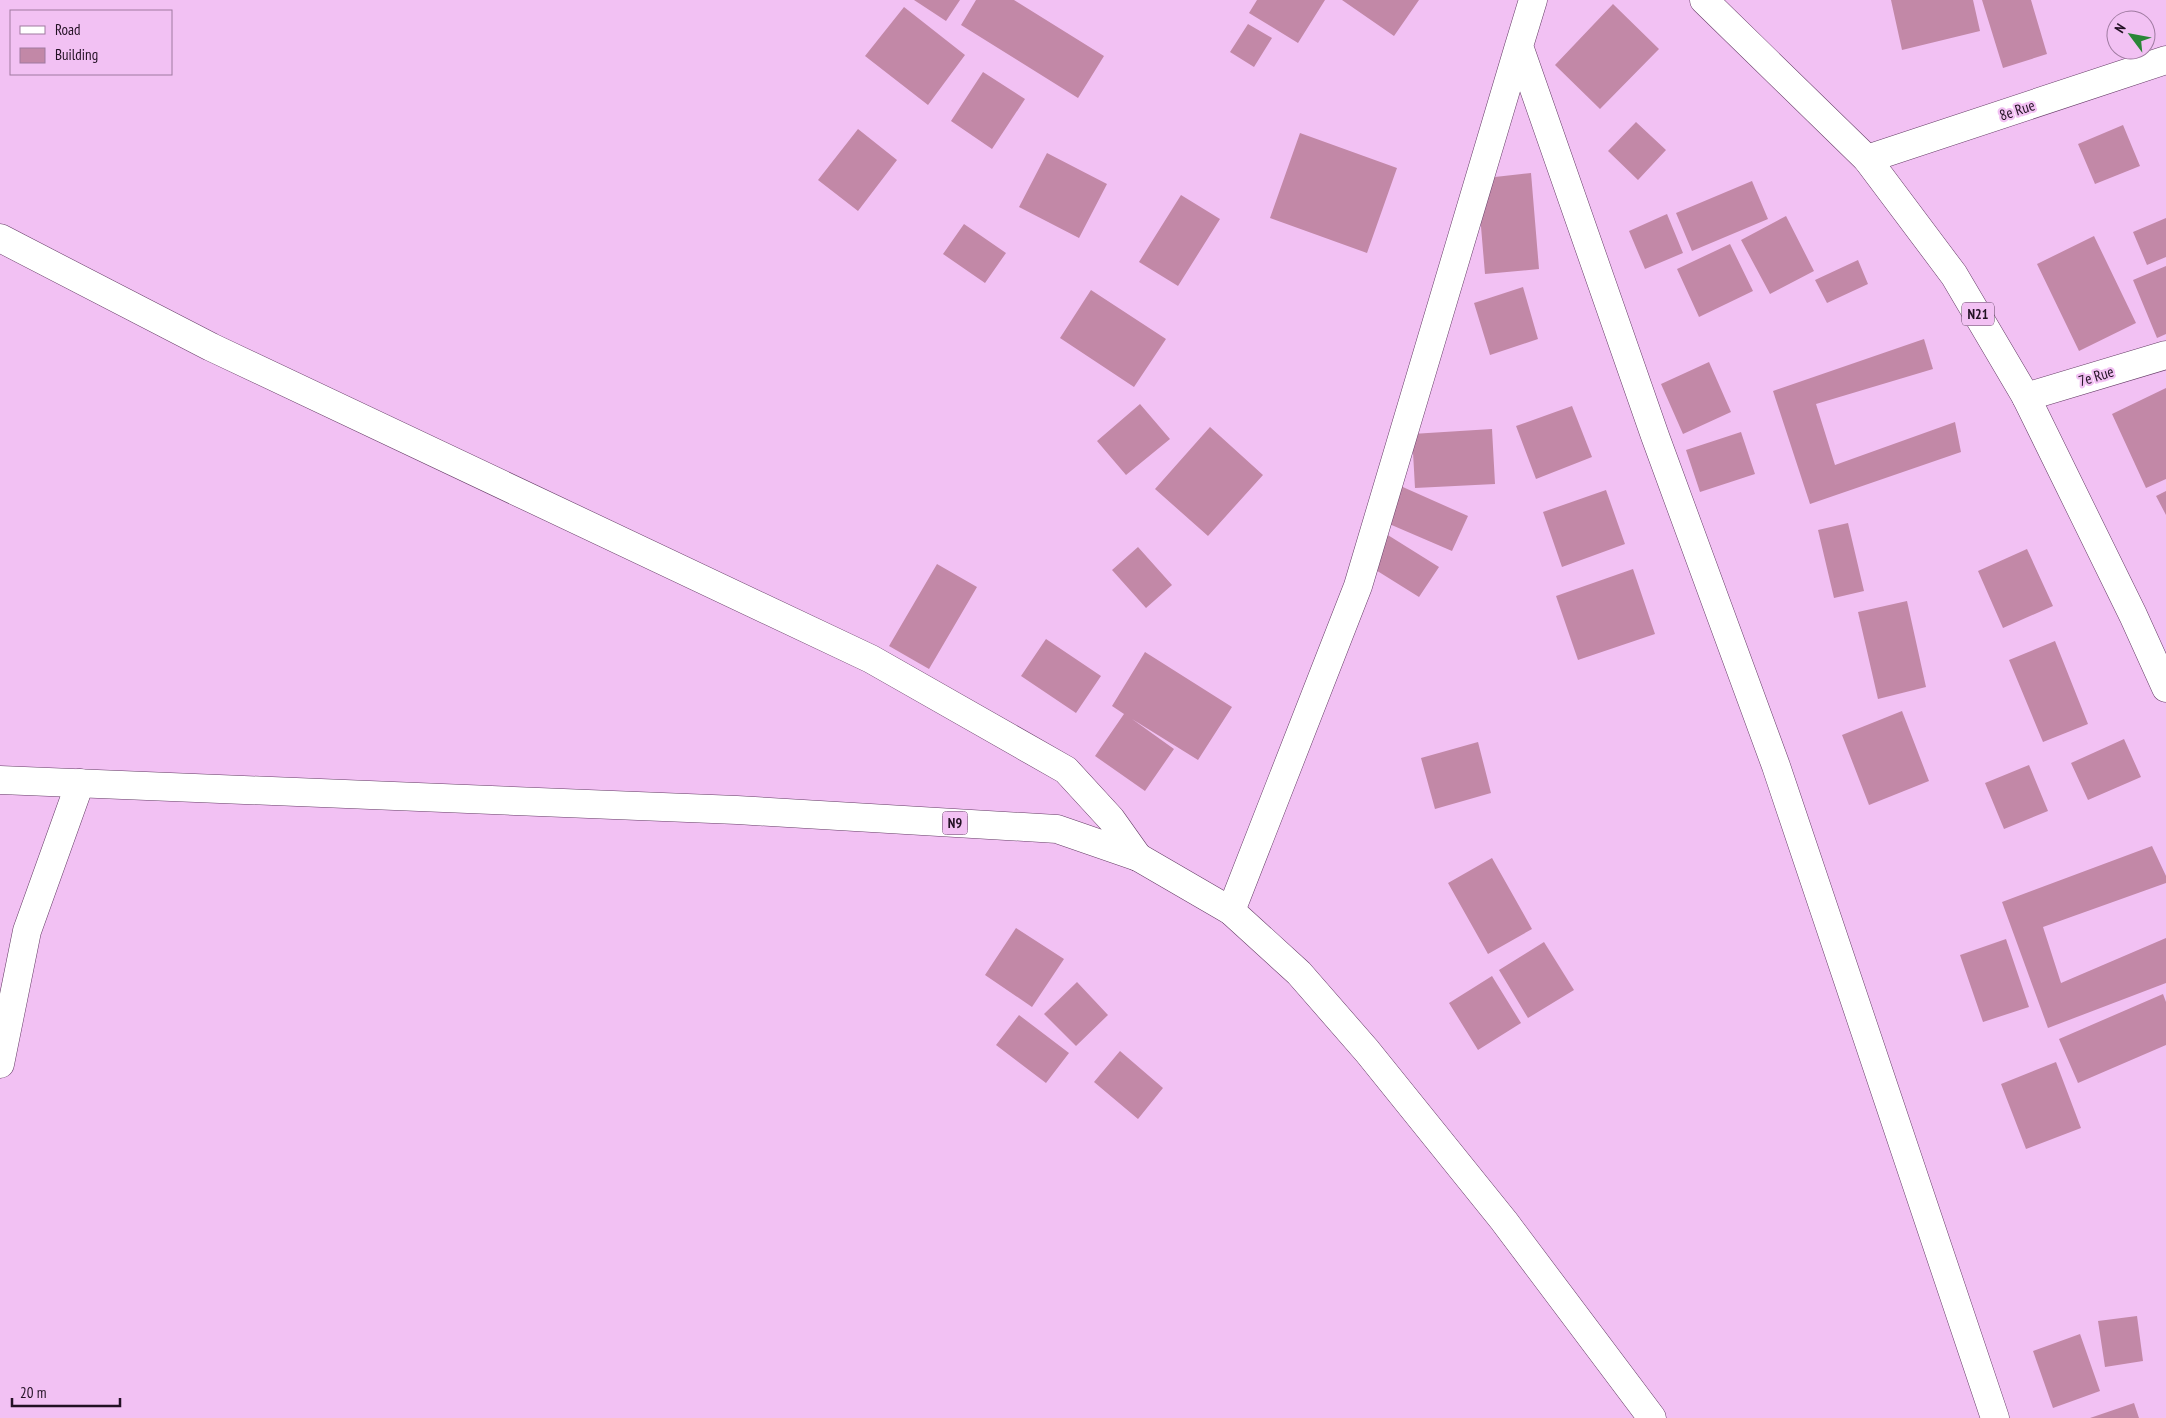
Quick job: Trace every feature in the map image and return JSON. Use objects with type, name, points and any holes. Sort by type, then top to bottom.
[{"type":"main road","points":[[1230,911],[1358,586],[1533,0]]},
{"type":"main road","name":"N21","points":[[1704,0],[1867,159],[1954,275],[2026,397],[2133,615],[2166,688]]},
{"type":"main road","points":[[1518,46],[1655,436],[1776,766],[1995,1418]]},
{"type":"main road","name":"8e Rue","points":[[1867,159],[2166,60]]},
{"type":"main road","points":[[0,238],[211,347],[871,659],[1066,770],[1111,819],[1138,857]]},
{"type":"main road","name":"7e Rue","points":[[2026,397],[2166,355]]},
{"type":"main road","name":"N9","points":[[0,780],[737,810],[1057,829],[1138,857],[1230,911],[1299,973],[1367,1051],[1504,1221],[1652,1418]]},
{"type":"main road","points":[[0,1064],[27,930],[80,783]]},
{"type":"building","points":[[914,0],[960,0],[946,21]]},
{"type":"building","points":[[976,0],[1014,0],[1104,56],[1078,98],[961,25]]},
{"type":"building","points":[[1257,0],[1325,0],[1298,43],[1249,13]]},
{"type":"building","points":[[1342,0],[1419,0],[1394,36]]},
{"type":"building","points":[[1891,0],[1973,0],[1980,31],[1902,50]]},
{"type":"building","points":[[1982,0],[2031,0],[2047,54],[2003,68]]},
{"type":"building","points":[[1613,4],[1659,49],[1600,109],[1555,65]]},
{"type":"building","points":[[904,7],[965,55],[928,105],[865,56]]},
{"type":"building","points":[[1248,24],[1272,38],[1254,67],[1230,52]]},
{"type":"building","points":[[983,72],[1025,99],[992,149],[951,121]]},
{"type":"building","points":[[1636,122],[1666,150],[1638,180],[1608,151]]},
{"type":"building","points":[[2123,125],[2140,166],[2095,184],[2078,144]]},
{"type":"building","points":[[858,129],[897,160],[858,211],[818,180]]},
{"type":"building","points":[[1300,133],[1397,168],[1367,253],[1270,218]]},
{"type":"building","points":[[1047,153],[1107,184],[1079,238],[1019,207]]},
{"type":"building","points":[[1531,173],[1539,269],[1485,274],[1477,179]]},
{"type":"building","points":[[1752,181],[1768,219],[1692,251],[1676,213]]},
{"type":"building","points":[[1181,195],[1220,219],[1178,286],[1139,262]]},
{"type":"building","points":[[1667,214],[1683,253],[1645,269],[1629,231]]},
{"type":"building","points":[[1786,216],[1814,271],[1770,294],[1741,240]]},
{"type":"building","points":[[2166,218],[2166,257],[2147,265],[2133,232]]},
{"type":"building","points":[[964,224],[1006,253],[985,283],[943,254]]},
{"type":"building","points":[[2094,236],[2136,323],[2079,351],[2037,264]]},
{"type":"building","points":[[1730,244],[1753,291],[1699,317],[1677,269]]},
{"type":"building","points":[[1858,260],[1868,284],[1827,303],[1815,280]]},
{"type":"building","points":[[2166,266],[2166,334],[2157,338],[2133,280]]},
{"type":"building","points":[[1523,287],[1538,339],[1490,355],[1474,303]]},
{"type":"building","points":[[1091,290],[1166,339],[1134,387],[1060,338]]},
{"type":"building","points":[[1924,339],[1933,369],[1816,404],[1835,465],[1955,422],[1961,452],[1810,504],[1773,391]]},
{"type":"building","points":[[1709,362],[1731,412],[1683,434],[1661,384]]},
{"type":"building","points":[[2166,388],[2166,479],[2146,488],[2112,414]]},
{"type":"building","points":[[1140,404],[1170,439],[1126,475],[1097,441]]},
{"type":"building","points":[[1572,406],[1592,457],[1536,479],[1516,426]]},
{"type":"building","points":[[1210,427],[1263,475],[1208,536],[1155,489]]},
{"type":"building","points":[[1492,429],[1495,484],[1415,488],[1412,434]]},
{"type":"building","points":[[1741,432],[1755,474],[1700,492],[1686,450]]},
{"type":"building","points":[[1396,484],[1468,516],[1452,551],[1380,520]]},
{"type":"building","points":[[1606,490],[1625,544],[1562,567],[1543,512]]},
{"type":"building","points":[[2166,491],[2166,515],[2156,496]]},
{"type":"building","points":[[1848,523],[1864,591],[1834,598],[1818,530]]},
{"type":"building","points":[[1383,532],[1439,567],[1419,597],[1363,562]]},
{"type":"building","points":[[1138,547],[1172,585],[1146,608],[1112,570]]},
{"type":"building","points":[[2027,549],[2053,606],[2003,628],[1978,571]]},
{"type":"building","points":[[937,564],[977,587],[929,669],[889,646]]},
{"type":"building","points":[[1633,569],[1655,634],[1578,660],[1556,596]]},
{"type":"building","points":[[1907,601],[1926,687],[1878,699],[1858,612]]},
{"type":"building","points":[[1046,639],[1101,676],[1076,713],[1021,676]]},
{"type":"building","points":[[2055,641],[2088,724],[2043,742],[2009,660]]},
{"type":"building","points":[[1145,652],[1232,707],[1198,760],[1132,719],[1174,749],[1145,791],[1095,756],[1124,714],[1112,706]]},
{"type":"building","points":[[1902,711],[1929,781],[1869,805],[1842,735]]},
{"type":"building","points":[[2124,739],[2141,777],[2088,800],[2071,763]]},
{"type":"building","points":[[1478,742],[1491,793],[1435,809],[1421,758]]},
{"type":"building","points":[[2029,765],[2048,811],[2004,829],[1985,783]]},
{"type":"building","points":[[2152,846],[2166,876],[2166,883],[2043,927],[2061,983],[2166,938],[2166,983],[2048,1028],[2002,902]]},
{"type":"building","points":[[1492,858],[1532,929],[1488,954],[1448,883]]},
{"type":"building","points":[[1016,928],[1064,959],[1032,1007],[985,975]]},
{"type":"building","points":[[2006,939],[2029,1007],[1983,1022],[1960,955]]},
{"type":"building","points":[[1544,942],[1574,990],[1528,1018],[1499,970]]},
{"type":"building","points":[[1492,976],[1521,1023],[1478,1050],[1449,1003]]},
{"type":"building","points":[[1077,982],[1108,1015],[1076,1046],[1044,1014]]},
{"type":"building","points":[[2163,994],[2166,1002],[2166,1045],[2078,1083],[2059,1039]]},
{"type":"building","points":[[1019,1015],[1069,1053],[1046,1083],[996,1045]]},
{"type":"building","points":[[1120,1051],[1163,1088],[1138,1119],[1094,1082]]},
{"type":"building","points":[[2056,1062],[2081,1128],[2026,1149],[2001,1084]]},
{"type":"building","points":[[2137,1316],[2143,1361],[2105,1367],[2098,1321]]},
{"type":"building","points":[[2080,1334],[2100,1391],[2053,1408],[2033,1351]]},
{"type":"building","points":[[2134,1403],[2139,1418],[2090,1418]]}]
